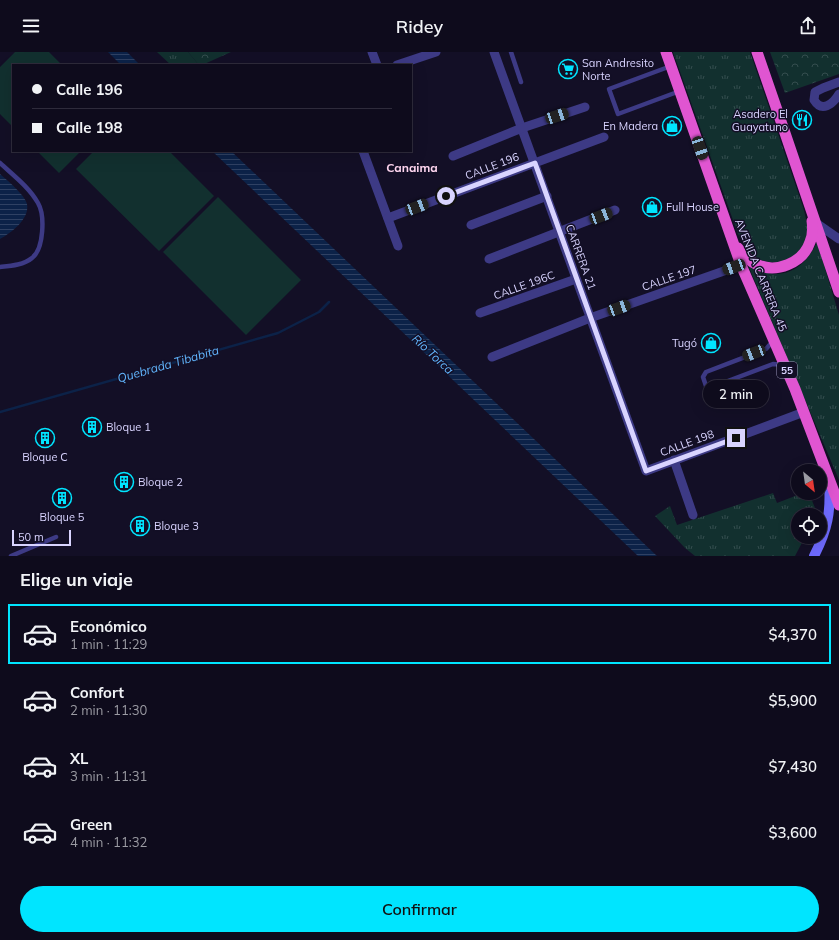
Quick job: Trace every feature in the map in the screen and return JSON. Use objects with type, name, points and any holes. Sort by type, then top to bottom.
[{"type":"highway","name":"AVENIDA CARRERA 45","points":[[666,52],[741,265],[804,412],[839,505]]},
{"type":"highway","points":[[757,52],[839,292]]},
{"type":"highway","points":[[731,237],[737,248],[746,258],[756,265],[775,268],[794,263],[804,254],[810,243],[813,231],[810,206]]},
{"type":"main road","points":[[814,556],[824,538],[828,522],[829,478]]},
{"type":"street","points":[[372,52],[377,64]]},
{"type":"street","points":[[400,64],[436,52]]},
{"type":"street","name":"CARRERA 21","points":[[494,52],[646,471]]},
{"type":"street","points":[[839,82],[815,92],[814,100],[820,106],[824,107],[833,102],[839,94]]},
{"type":"street","points":[[453,156],[522,128],[585,107]]},
{"type":"street","name":"CALLE 196","points":[[388,218],[604,137]]},
{"type":"street","points":[[363,152],[398,246]]},
{"type":"street","points":[[471,225],[547,196]]},
{"type":"street","points":[[489,259],[615,210]]},
{"type":"street","points":[[816,223],[839,239]]},
{"type":"street","name":"CALLE 197","points":[[492,357],[590,318],[741,265]]},
{"type":"street","name":"CALLE 196C","points":[[480,313],[576,278]]},
{"type":"street","name":"CALLE 198","points":[[646,471],[804,412]]},
{"type":"street","points":[[674,460],[693,515]]},
{"type":"lane","points":[[511,52],[521,82]]},
{"type":"lane","points":[[671,66],[609,89],[611,95],[618,114],[680,91]]},
{"type":"lane","points":[[0,163],[30,192],[39,204],[43,216],[42,233],[38,251],[32,258],[24,263],[0,267]]},
{"type":"lane","points":[[773,341],[766,349],[706,372],[703,377],[706,386],[712,387],[773,364],[785,366]]},
{"type":"lane","points":[[10,556],[56,537]]},
{"type":"green space","points":[[15,52],[49,52],[61,64],[12,64],[12,126],[0,114],[0,67]]},
{"type":"green space","points":[[157,52],[188,52],[198,64],[170,64]]},
{"type":"green space","points":[[188,52],[231,52],[204,64],[198,64]]},
{"type":"green space","points":[[673,52],[750,52],[806,219],[806,240],[797,253],[791,258],[776,262],[761,260],[751,254],[738,234]]},
{"type":"green space","points":[[770,52],[839,52],[839,74],[785,93]]},
{"type":"green space","points":[[38,152],[80,152],[59,173]]},
{"type":"green space","points":[[93,152],[170,152],[214,196],[159,251],[76,169]]},
{"type":"green space","points":[[218,197],[301,280],[246,335],[163,252]]},
{"type":"green space","points":[[817,242],[839,315],[839,480],[748,265],[769,273],[779,274],[788,272],[797,268],[805,261]]},
{"type":"green space","points":[[773,493],[777,503],[791,498],[791,500],[812,500],[815,508],[791,508],[791,544],[801,544],[795,556],[695,556],[685,548],[655,516],[670,506],[677,525]]},
{"type":"water","points":[[108,52],[127,52],[139,64],[120,64]]},
{"type":"water","name":"Río Torca","points":[[213,152],[232,152],[657,556],[638,556]]},
{"type":"water","points":[[0,174],[26,200],[27,210],[26,215],[19,225],[0,239]]},
{"type":"waterway","name":"Quebrada Tibabita","points":[[0,412],[278,333],[319,312],[329,302]]},
{"type":"place","name":"San Andresito Norte","points":[[568,69]]},
{"type":"place","name":"Asadero El Guayatuno","points":[[802,120]]},
{"type":"place","name":"En Madera","points":[[672,126]]},
{"type":"place","name":"Full House","points":[[652,207]]},
{"type":"place","name":"Tugó","points":[[711,343]]},
{"type":"place","name":"Bloque 1","points":[[92,427]]},
{"type":"place","name":"Bloque C","points":[[45,438]]},
{"type":"place","name":"Bloque 2","points":[[124,482]]},
{"type":"place","name":"Bloque 5","points":[[62,498]]},
{"type":"place","name":"Bloque 3","points":[[140,526]]},
{"type":"district","name":"Canaima","points":[[412,167]]},
{"type":"route","points":[[446,196],[535,163],[646,471],[736,438]]}]
